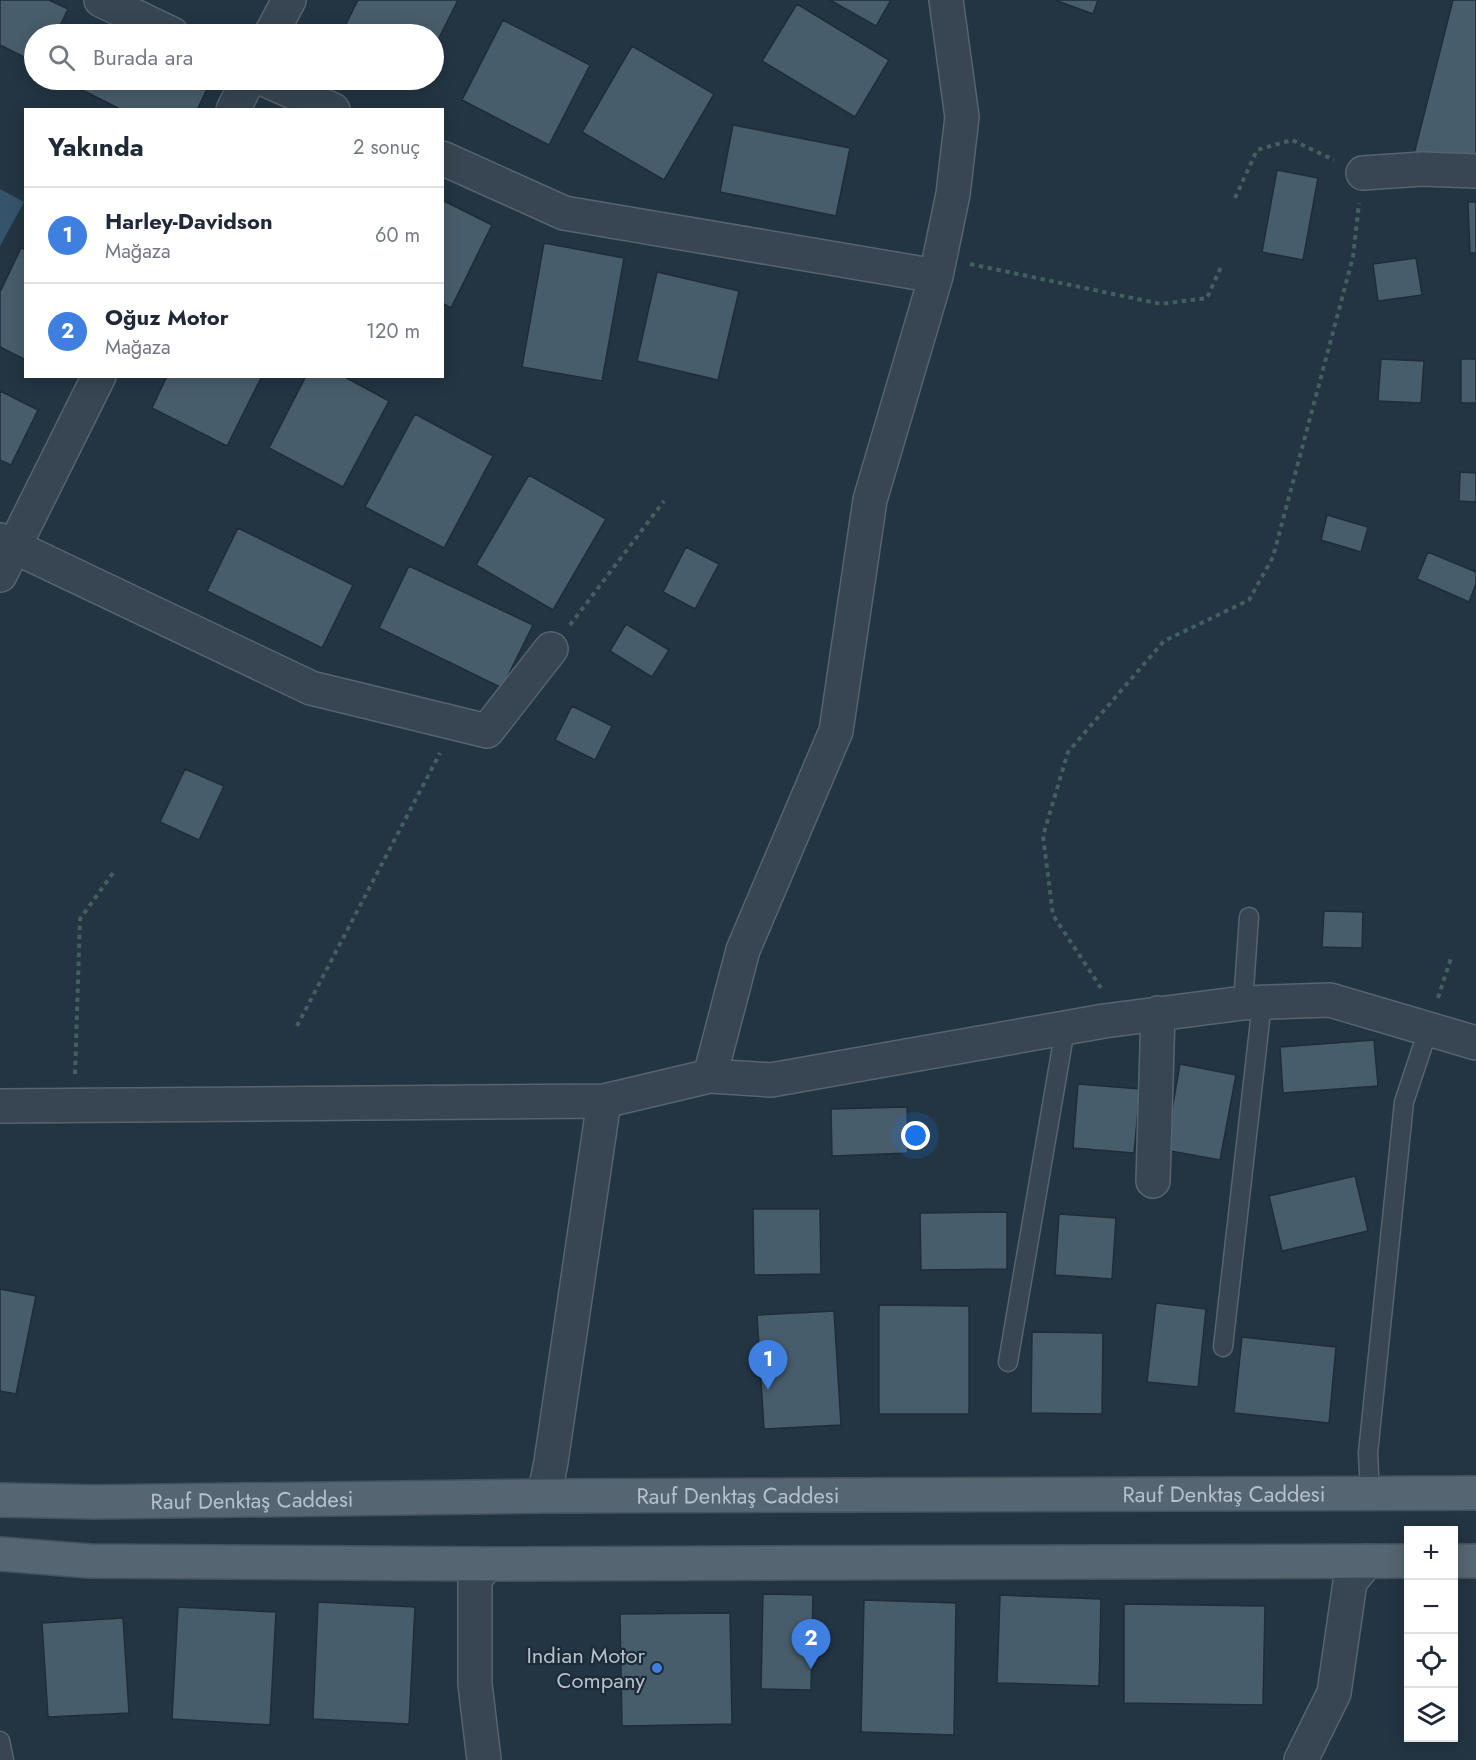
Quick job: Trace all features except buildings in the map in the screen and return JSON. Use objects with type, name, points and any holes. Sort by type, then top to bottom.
[{"type":"main road","name":"Rauf Denktaş Caddesi","points":[[0,1500],[96,1502],[544,1496],[1476,1493]]},
{"type":"main road","points":[[0,1554],[89,1561],[487,1564],[1404,1561]]},
{"type":"main road","points":[[1458,1561],[1476,1561]]},
{"type":"street","points":[[101,0],[151,24]]},
{"type":"street","points":[[277,24],[289,0]]},
{"type":"street","points":[[710,1076],[743,950],[836,731],[870,500],[938,267],[953,194],[962,117],[946,0]]},
{"type":"street","points":[[951,35],[965,0]]},
{"type":"street","points":[[234,108],[243,90]]},
{"type":"street","points":[[288,90],[329,108]]},
{"type":"street","points":[[444,159],[564,213],[938,267]]},
{"type":"street","points":[[1363,173],[1422,169],[1476,171]]},
{"type":"street","points":[[98,378],[4,554],[311,688],[487,731],[551,649]]},
{"type":"street","points":[[0,1106],[604,1101],[710,1076],[771,1080],[1158,1013],[1253,1003],[1330,1000],[1429,1027],[1476,1043]]},
{"type":"street","points":[[1153,1181],[1158,1013]]},
{"type":"street","points":[[544,1496],[553,1451],[604,1101]]},
{"type":"street","points":[[1301,1760],[1334,1693],[1350,1582],[1367,1562]]},
{"type":"street","points":[[484,1760],[475,1684],[474,1579],[487,1564]]},
{"type":"lane","points":[[1223,1347],[1253,1003],[1249,917]]},
{"type":"lane","points":[[1370,1493],[1368,1453],[1404,1102],[1429,1027]]},
{"type":"lane","points":[[1008,1362],[1065,1029]]},
{"type":"lane","points":[[0,1741],[4,1760]]},
{"type":"path","points":[[1121,1019],[1053,915],[1043,836],[1068,752],[1164,641],[1250,600],[1273,557],[1353,257],[1363,173],[1292,140],[1257,150],[1235,198]]},
{"type":"path","points":[[938,267],[1161,304],[1207,298],[1221,267]]},
{"type":"path","points":[[551,649],[664,501]]},
{"type":"path","points":[[297,1026],[456,723]]},
{"type":"path","points":[[74,1105],[80,919],[113,873]]},
{"type":"path","points":[[1429,1027],[1452,956]]},
{"type":"water","points":[[0,189],[24,202],[0,246]]},
{"type":"place","name":"Harley-Davidson","points":[[768,1390]]},
{"type":"place","name":"Indian Motor Company","points":[[657,1668]]},
{"type":"place","name":"Oğuz Motor","points":[[811,1669]]}]
